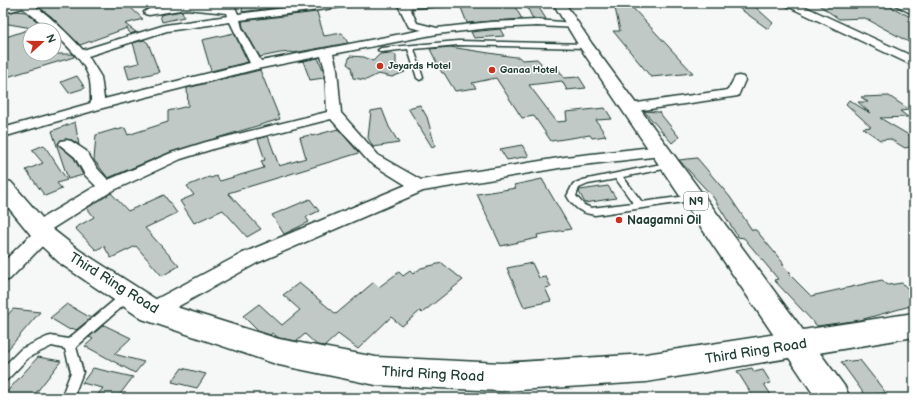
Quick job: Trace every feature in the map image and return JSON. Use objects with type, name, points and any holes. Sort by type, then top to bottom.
[{"type":"main road","name":"N9","points":[[559,3],[586,46],[834,398]]},
{"type":"main road","name":"Third Ring Road","points":[[3,188],[40,231],[70,257],[152,311],[279,352],[376,371],[500,377],[646,368],[797,345],[914,325]]},
{"type":"street","points":[[142,3],[165,28]]},
{"type":"street","points":[[149,12],[186,6],[232,10],[283,11],[350,3]]},
{"type":"street","points":[[407,42],[413,24],[403,4],[443,3]]},
{"type":"street","points":[[789,3],[914,62]]},
{"type":"street","points":[[897,3],[914,12]]},
{"type":"street","points":[[3,10],[23,4],[50,23],[81,55],[95,77],[98,105]]},
{"type":"street","points":[[81,55],[165,28],[232,10]]},
{"type":"street","points":[[232,10],[257,65]]},
{"type":"street","points":[[3,133],[98,105],[257,65],[326,51],[407,42],[437,31],[490,25],[537,23],[574,26]]},
{"type":"street","points":[[413,24],[437,31]]},
{"type":"street","points":[[326,51],[331,69],[334,114],[374,159],[419,186]]},
{"type":"street","points":[[630,108],[732,93],[739,80]]},
{"type":"street","points":[[3,274],[40,231],[106,187],[176,156],[211,145],[334,114]]},
{"type":"street","points":[[66,144],[81,154],[91,171],[106,187]]},
{"type":"street","points":[[152,311],[250,258],[419,186],[565,162],[666,158]]},
{"type":"lane","points":[[380,50],[407,42],[586,46]]},
{"type":"lane","points":[[407,42],[420,78]]},
{"type":"lane","points":[[666,158],[618,176],[586,182],[576,186],[571,196],[579,207],[586,211],[609,211],[694,198]]},
{"type":"lane","points":[[618,176],[640,206]]},
{"type":"lane","points":[[70,346],[128,295]]},
{"type":"lane","points":[[3,376],[25,352],[50,341],[70,346]]},
{"type":"lane","points":[[67,398],[77,372],[70,346]]},
{"type":"building","points":[[32,3],[130,3],[130,7],[143,19],[125,24],[136,32],[130,34],[127,28],[80,45],[62,27],[62,22],[57,22]]},
{"type":"building","points":[[243,3],[296,3],[295,5],[242,12]]},
{"type":"building","points":[[513,3],[522,19],[467,23],[460,5]]},
{"type":"building","points":[[525,3],[536,3],[546,19],[533,19]]},
{"type":"building","points":[[616,3],[627,3],[631,6],[693,73],[651,77],[613,31],[620,31],[615,8]]},
{"type":"building","points":[[732,3],[751,3],[773,23],[768,29]]},
{"type":"building","points":[[816,3],[869,3],[882,7],[890,6],[914,19],[914,45],[865,18],[839,19]]},
{"type":"building","points":[[16,11],[26,12],[38,22],[22,22],[22,26],[3,23],[7,13]]},
{"type":"building","points":[[182,11],[184,17],[162,22],[160,15]]},
{"type":"building","points":[[317,12],[324,36],[342,33],[348,43],[293,53],[280,53],[260,57],[243,27],[242,21]]},
{"type":"building","points":[[500,29],[504,36],[474,38],[471,32]]},
{"type":"building","points":[[22,32],[22,62],[57,62],[7,77],[3,70],[3,38]]},
{"type":"building","points":[[234,33],[248,62],[211,71],[202,40]]},
{"type":"building","points":[[144,40],[148,43],[159,72],[129,79],[125,66],[139,63],[133,43]]},
{"type":"building","points":[[450,47],[519,57],[522,60],[537,59],[541,63],[539,72],[559,70],[564,78],[579,77],[586,88],[567,90],[562,81],[529,85],[557,122],[567,121],[566,112],[605,108],[612,119],[596,120],[606,136],[592,138],[590,135],[551,141],[534,116],[522,118],[496,78],[472,83],[476,88],[455,91],[444,73],[442,73],[430,49]]},
{"type":"building","points":[[392,53],[396,55],[396,65],[405,72],[392,77],[378,74],[366,80],[353,78],[351,67],[347,64],[350,56],[364,57],[373,61],[380,54]]},
{"type":"building","points":[[62,54],[73,54],[74,57],[62,61]]},
{"type":"building","points":[[318,58],[324,72],[324,78],[310,80],[303,61],[297,62]]},
{"type":"building","points":[[260,70],[280,119],[171,152],[108,178],[94,160],[96,135],[125,128],[128,135],[168,122],[168,111],[188,106],[187,88]]},
{"type":"building","points":[[77,76],[85,88],[69,93],[61,82]]},
{"type":"building","points":[[889,96],[910,110],[900,111],[908,117],[880,118],[914,138],[914,146],[905,148],[890,139],[880,140],[863,128],[871,127],[846,104],[849,100],[870,113],[858,102],[868,102],[861,97]]},
{"type":"building","points":[[420,105],[427,117],[435,146],[432,147],[408,108]]},
{"type":"building","points":[[382,109],[389,127],[399,143],[373,147],[368,138],[371,111]]},
{"type":"building","points":[[644,111],[659,112],[679,137],[672,143]]},
{"type":"building","points":[[75,122],[79,145],[72,140],[66,139],[61,140],[58,144],[74,158],[83,175],[68,179],[52,131]]},
{"type":"building","points":[[338,129],[359,153],[228,193],[261,229],[247,237],[223,210],[194,223],[180,201],[194,195],[187,186],[209,177],[211,178],[216,176],[220,181],[264,168],[261,161],[265,160],[258,139],[268,136],[279,166],[306,158],[300,137],[312,136]]},
{"type":"building","points":[[44,145],[67,180],[57,183],[62,189],[45,196],[26,170],[43,163],[32,150]]},
{"type":"building","points":[[522,145],[529,156],[507,160],[500,149]]},
{"type":"building","points":[[697,158],[730,197],[752,230],[756,230],[784,264],[782,264],[791,273],[789,274],[811,296],[882,280],[888,285],[902,283],[914,295],[914,305],[860,320],[817,326],[774,280],[778,279],[744,238],[738,237],[713,197],[679,160]]},
{"type":"building","points":[[542,179],[571,229],[537,235],[538,238],[501,246],[477,194],[516,188],[514,185]]},
{"type":"building","points":[[608,186],[616,198],[585,203],[579,192],[580,190]]},
{"type":"building","points":[[111,193],[128,211],[164,195],[177,213],[145,228],[179,266],[162,276],[136,246],[111,258],[104,246],[96,250],[75,228],[94,217],[87,208]]},
{"type":"building","points":[[310,199],[319,211],[306,217],[309,222],[284,234],[272,215]]},
{"type":"building","points":[[442,263],[463,280],[422,313],[420,311],[402,326],[391,317],[358,349],[338,334],[325,346],[317,345],[305,334],[297,341],[279,338],[272,333],[270,335],[258,331],[243,316],[259,304],[282,325],[300,310],[283,295],[299,283],[336,314],[374,282],[379,287],[399,272],[403,276],[410,271],[413,274],[421,268]]},
{"type":"building","points":[[532,263],[539,278],[546,277],[551,287],[545,288],[551,301],[524,307],[507,268]]},
{"type":"building","points":[[67,304],[91,318],[76,330],[72,328],[70,330],[50,318]]},
{"type":"building","points":[[13,309],[40,312],[3,355],[3,320]]},
{"type":"building","points":[[104,325],[131,338],[114,354],[144,362],[135,373],[85,346],[93,339],[89,337]]},
{"type":"building","points":[[38,357],[61,361],[32,398],[3,398],[3,396]]},
{"type":"building","points":[[860,360],[886,393],[865,395],[841,362]]},
{"type":"building","points":[[93,368],[133,377],[117,398],[95,398],[103,388],[82,383]]},
{"type":"building","points":[[182,368],[206,374],[197,388],[172,382]]},
{"type":"building","points":[[752,368],[754,372],[763,370],[771,383],[764,384],[773,398],[754,398],[737,371]]},
{"type":"place","name":"Jeyards Hotel","points":[[380,66]]},
{"type":"place","name":"Ganaa Hotel","points":[[492,70]]},
{"type":"place","name":"Naagamni Oil","points":[[619,220]]}]
